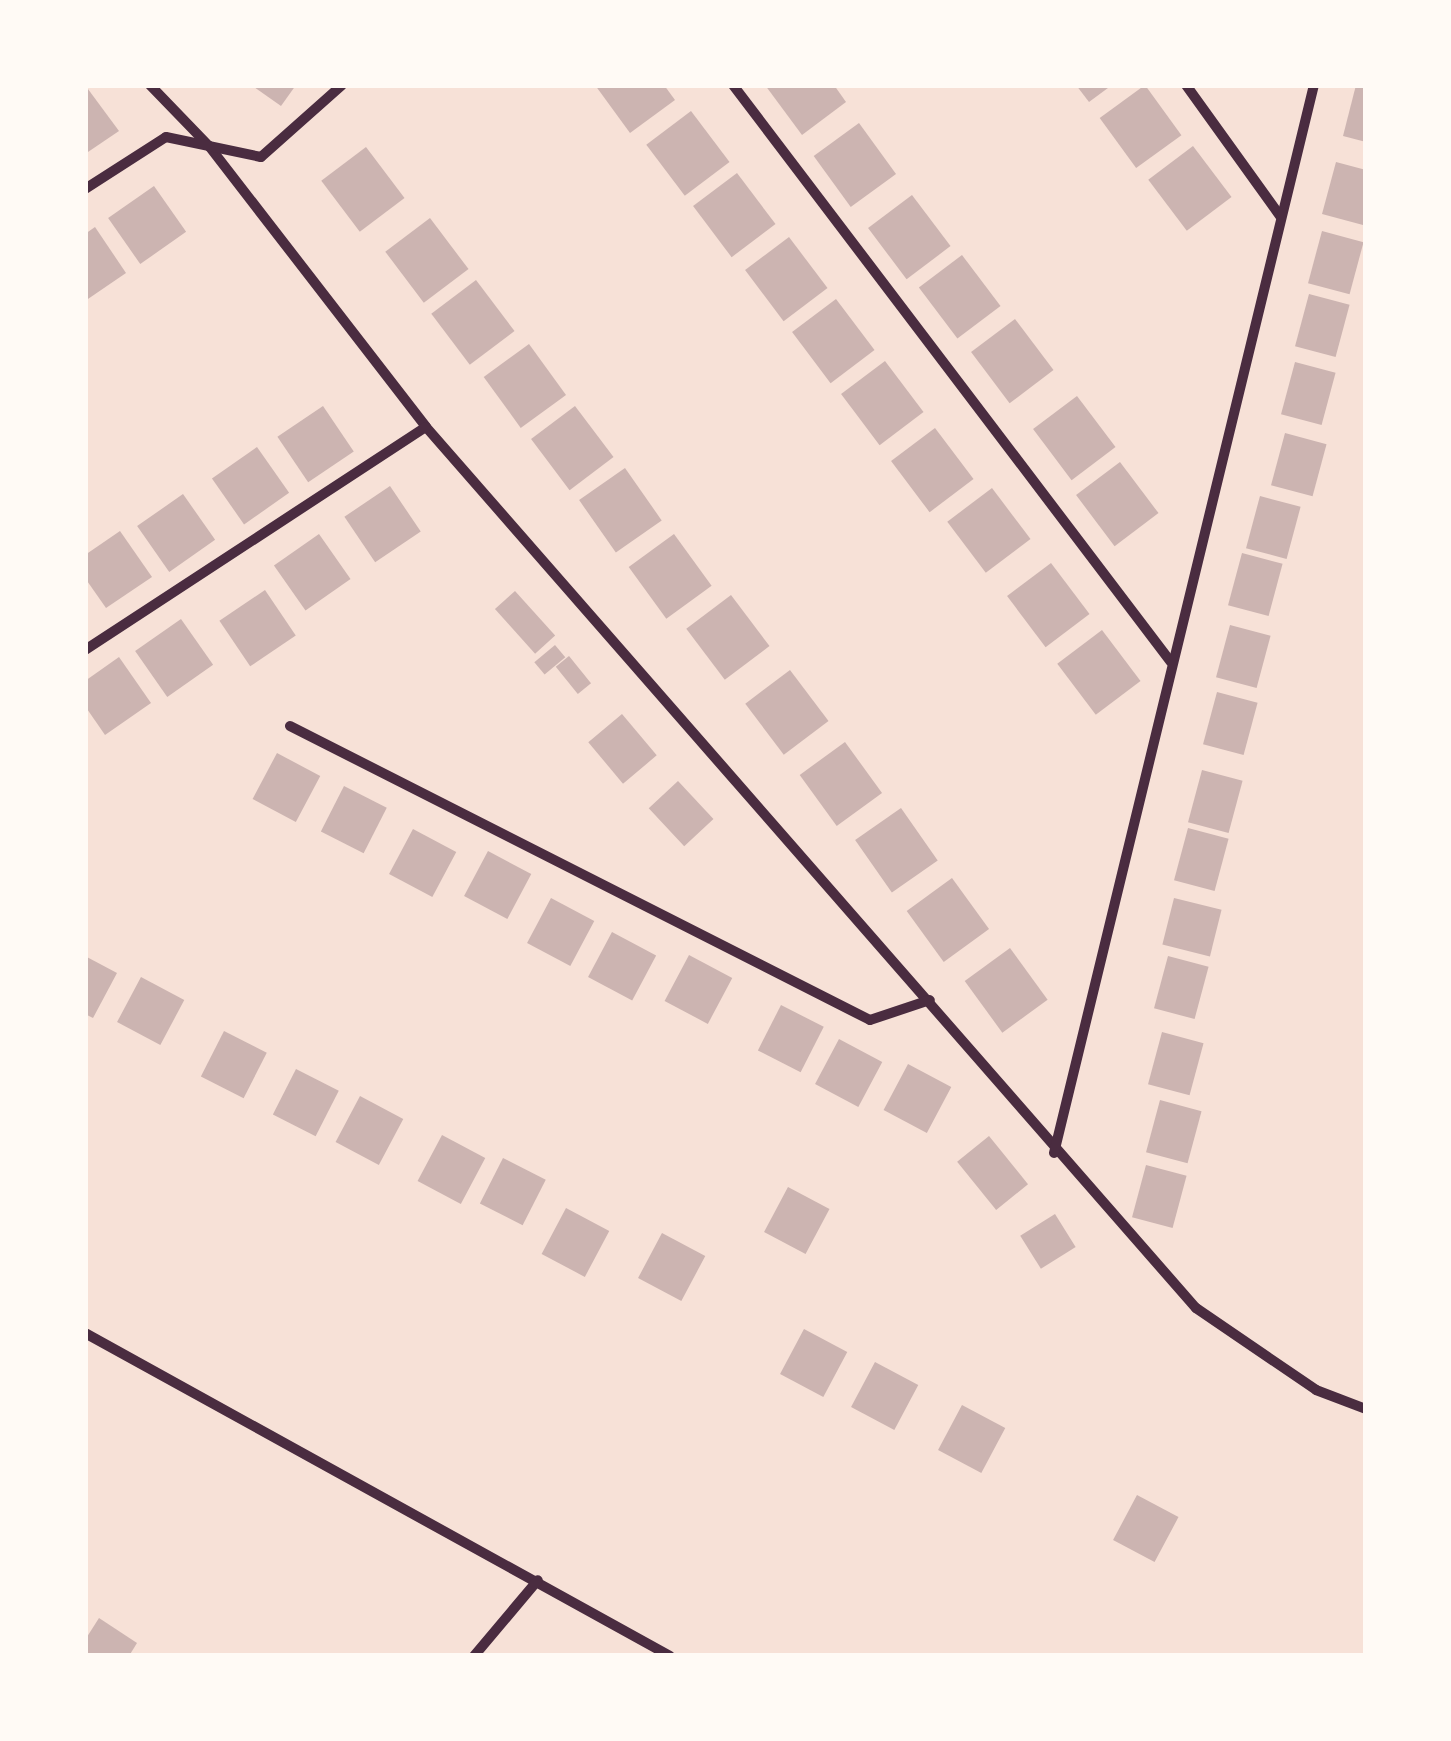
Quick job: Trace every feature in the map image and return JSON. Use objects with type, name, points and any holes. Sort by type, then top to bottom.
[{"type":"street","points":[[150,85],[209,146],[426,427],[930,1000],[1054,1153],[1196,1308],[1316,1390],[1366,1409]]},
{"type":"street","points":[[85,190],[166,137],[260,157],[342,85]]},
{"type":"street","points":[[733,85],[1171,662]]},
{"type":"street","points":[[1186,85],[1280,216]]},
{"type":"street","points":[[1054,1153],[1314,85]]},
{"type":"street","points":[[85,650],[426,427]]},
{"type":"street","points":[[290,726],[870,1020],[930,1000]]},
{"type":"street","points":[[85,1333],[670,1656]]},
{"type":"street","points":[[474,1656],[538,1580]]},
{"type":"building","points":[[85,85],[119,131],[85,154]]},
{"type":"building","points":[[251,85],[296,85],[281,106]]},
{"type":"building","points":[[595,85],[664,85],[675,100],[630,133]]},
{"type":"building","points":[[765,85],[834,85],[846,102],[802,135]]},
{"type":"building","points":[[1076,85],[1112,85],[1089,102]]},
{"type":"building","points":[[1145,85],[1181,135],[1136,168],[1100,118]]},
{"type":"building","points":[[1356,85],[1366,86],[1366,142],[1343,136]]},
{"type":"building","points":[[691,111],[730,162],[685,196],[646,145]]},
{"type":"building","points":[[859,123],[896,174],[851,207],[814,156]]},
{"type":"building","points":[[1193,146],[1232,197],[1187,231],[1148,180]]},
{"type":"building","points":[[366,147],[405,198],[360,232],[321,181]]},
{"type":"building","points":[[1336,162],[1366,170],[1363,225],[1322,214]]},
{"type":"building","points":[[737,173],[776,224],[732,257],[693,206]]},
{"type":"building","points":[[154,186],[186,232],[140,264],[108,218]]},
{"type":"building","points":[[912,195],[951,246],[907,279],[868,228]]},
{"type":"building","points":[[430,218],[469,269],[424,303],[385,252]]},
{"type":"building","points":[[95,227],[126,273],[85,301],[85,234]]},
{"type":"building","points":[[1322,231],[1364,242],[1350,294],[1308,283]]},
{"type":"building","points":[[789,237],[828,288],[784,321],[745,270]]},
{"type":"building","points":[[962,255],[1001,306],[957,339],[919,287]]},
{"type":"building","points":[[476,280],[515,331],[470,365],[431,314]]},
{"type":"building","points":[[1309,294],[1350,305],[1336,357],[1295,346]]},
{"type":"building","points":[[836,299],[875,350],[831,383],[792,332]]},
{"type":"building","points":[[1015,319],[1054,370],[1010,403],[971,352]]},
{"type":"building","points":[[529,344],[566,395],[521,428],[484,377]]},
{"type":"building","points":[[885,361],[924,412],[880,445],[841,394]]},
{"type":"building","points":[[1295,362],[1336,373],[1322,425],[1281,414]]},
{"type":"building","points":[[1077,396],[1116,447],[1072,480],[1033,429]]},
{"type":"building","points":[[323,406],[354,452],[308,482],[277,437]]},
{"type":"building","points":[[575,406],[614,457],[570,490],[531,439]]},
{"type":"building","points":[[935,428],[974,479],[930,512],[891,461]]},
{"type":"building","points":[[1285,433],[1327,444],[1313,496],[1271,485]]},
{"type":"building","points":[[257,447],[289,493],[244,524],[212,479]]},
{"type":"building","points":[[1120,462],[1159,513],[1115,546],[1076,495]]},
{"type":"building","points":[[625,468],[662,520],[616,553],[579,500]]},
{"type":"building","points":[[390,486],[421,532],[375,562],[344,517]]},
{"type":"building","points":[[992,488],[1031,539],[986,573],[947,522]]},
{"type":"building","points":[[183,494],[215,540],[169,572],[137,526]]},
{"type":"building","points":[[1260,496],[1301,507],[1287,559],[1246,548]]},
{"type":"building","points":[[120,531],[152,577],[106,608],[85,578],[85,555]]},
{"type":"building","points":[[319,534],[351,579],[305,611],[274,566]]},
{"type":"building","points":[[674,534],[712,586],[666,619],[629,567]]},
{"type":"building","points":[[1242,553],[1283,564],[1269,616],[1228,605]]},
{"type":"building","points":[[1051,563],[1090,614],[1046,647],[1007,596]]},
{"type":"building","points":[[265,590],[296,636],[250,666],[219,621]]},
{"type":"building","points":[[515,591],[555,636],[535,654],[495,609]]},
{"type":"building","points":[[731,595],[770,646],[725,680],[686,629]]},
{"type":"building","points":[[181,619],[213,665],[167,697],[135,651]]},
{"type":"building","points":[[1230,625],[1271,636],[1257,688],[1216,677]]},
{"type":"building","points":[[1102,630],[1141,681],[1096,715],[1057,664]]},
{"type":"building","points":[[555,645],[565,657],[545,675],[534,662]]},
{"type":"building","points":[[569,656],[591,683],[578,694],[556,667]]},
{"type":"building","points":[[119,657],[151,703],[105,735],[85,706],[85,681]]},
{"type":"building","points":[[790,670],[829,721],[784,755],[745,704]]},
{"type":"building","points":[[1217,692],[1258,703],[1244,755],[1203,744]]},
{"type":"building","points":[[622,714],[657,755],[623,784],[588,742]]},
{"type":"building","points":[[845,742],[882,793],[837,826],[800,775]]},
{"type":"building","points":[[277,753],[320,776],[296,822],[253,799]]},
{"type":"building","points":[[1202,770],[1243,781],[1229,833],[1188,822]]},
{"type":"building","points":[[678,781],[713,819],[684,846],[649,808]]},
{"type":"building","points":[[344,786],[387,808],[364,853],[321,831]]},
{"type":"building","points":[[901,808],[938,860],[892,893],[855,840]]},
{"type":"building","points":[[1188,828],[1229,839],[1215,891],[1174,880]]},
{"type":"building","points":[[413,829],[456,852],[432,897],[389,874]]},
{"type":"building","points":[[488,851],[531,874],[507,919],[464,896]]},
{"type":"building","points":[[952,878],[989,929],[944,962],[907,911]]},
{"type":"building","points":[[551,898],[594,921],[570,966],[527,943]]},
{"type":"building","points":[[1174,898],[1222,910],[1210,956],[1162,945]]},
{"type":"building","points":[[612,932],[656,955],[632,1001],[588,977]]},
{"type":"building","points":[[1010,948],[1048,1000],[1002,1033],[965,981]]},
{"type":"building","points":[[689,955],[732,978],[708,1024],[665,1001]]},
{"type":"building","points":[[85,956],[117,973],[93,1018],[85,1014]]},
{"type":"building","points":[[1168,956],[1209,967],[1195,1019],[1154,1008]]},
{"type":"building","points":[[141,977],[184,1000],[160,1045],[117,1022]]},
{"type":"building","points":[[781,1005],[824,1027],[801,1072],[758,1050]]},
{"type":"building","points":[[224,1031],[267,1053],[244,1098],[201,1076]]},
{"type":"building","points":[[1162,1032],[1204,1043],[1190,1095],[1148,1084]]},
{"type":"building","points":[[839,1039],[882,1062],[858,1107],[815,1084]]},
{"type":"building","points":[[908,1064],[951,1087],[927,1133],[884,1110]]},
{"type":"building","points":[[296,1069],[339,1091],[316,1136],[273,1114]]},
{"type":"building","points":[[360,1096],[403,1119],[379,1165],[336,1142]]},
{"type":"building","points":[[1160,1100],[1202,1111],[1188,1163],[1146,1152]]},
{"type":"building","points":[[442,1135],[485,1158],[461,1204],[418,1181]]},
{"type":"building","points":[[989,1136],[1028,1184],[996,1210],[957,1162]]},
{"type":"building","points":[[503,1158],[546,1180],[523,1225],[480,1203]]},
{"type":"building","points":[[1146,1165],[1187,1176],[1173,1228],[1132,1217]]},
{"type":"building","points":[[788,1187],[829,1209],[806,1254],[764,1232]]},
{"type":"building","points":[[566,1208],[609,1231],[585,1277],[542,1254]]},
{"type":"building","points":[[1055,1214],[1076,1247],[1041,1269],[1020,1236]]},
{"type":"building","points":[[662,1233],[705,1256],[681,1301],[638,1278]]},
{"type":"building","points":[[804,1329],[847,1352],[823,1397],[780,1374]]},
{"type":"building","points":[[875,1362],[918,1385],[894,1430],[851,1407]]},
{"type":"building","points":[[962,1405],[1005,1428],[981,1473],[938,1450]]},
{"type":"building","points":[[1137,1495],[1178,1517],[1155,1562],[1113,1540]]},
{"type":"building","points":[[99,1618],[137,1643],[129,1656],[85,1656],[85,1640]]}]
